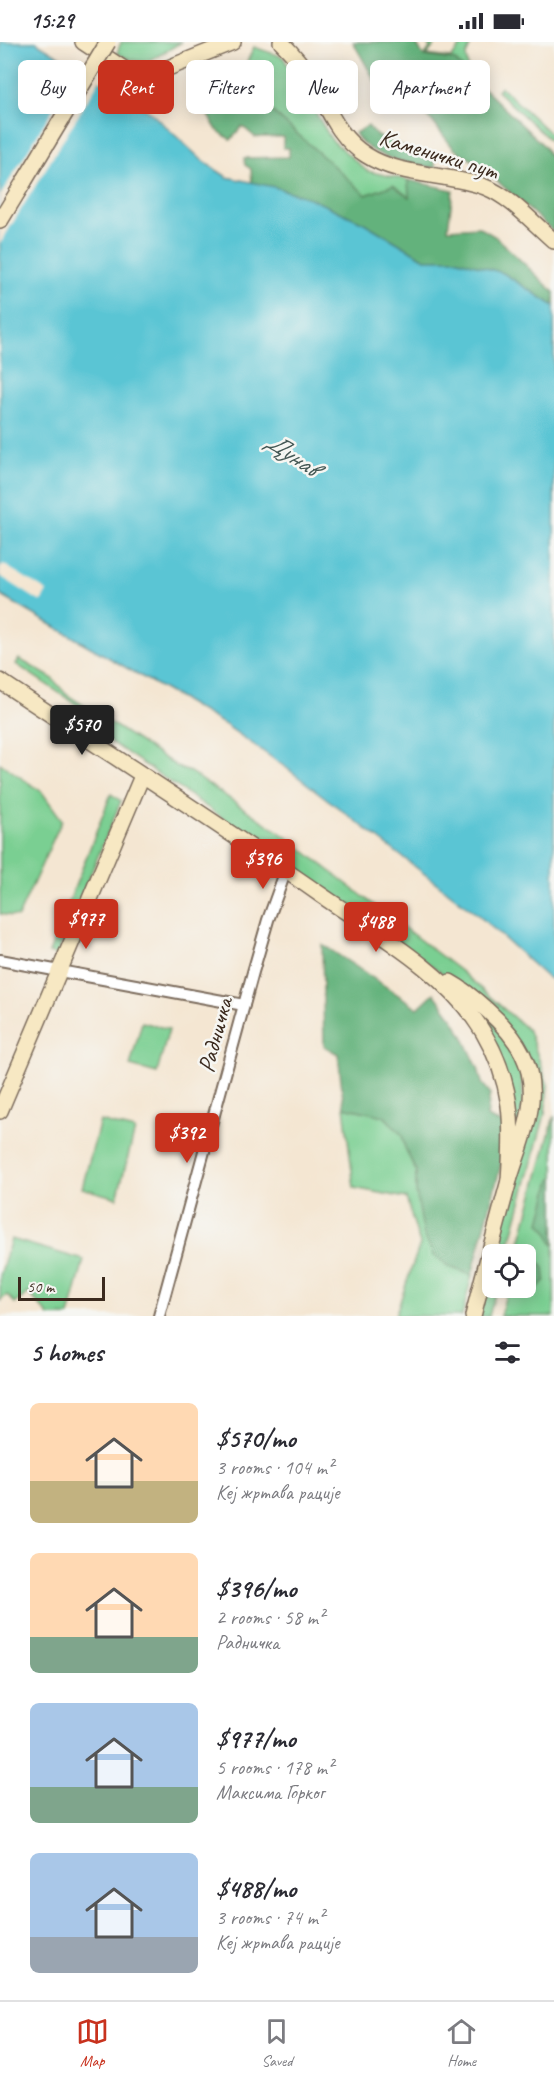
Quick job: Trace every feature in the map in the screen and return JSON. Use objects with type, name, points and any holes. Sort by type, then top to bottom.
[{"type":"main road","points":[[83,42],[127,71],[148,76],[233,42]]},
{"type":"main road","points":[[0,221],[108,42]]},
{"type":"main road","name":"Каменички пут","points":[[280,42],[303,66],[343,134],[364,154],[374,160],[399,168],[488,188],[506,200],[554,241]]},
{"type":"main road","points":[[0,681],[286,870],[427,969],[455,985],[507,1029],[523,1053],[531,1085],[530,1108],[473,1316]]},
{"type":"main road","points":[[0,1111],[142,776]]},
{"type":"main road","points":[[427,969],[482,1029],[506,1084],[511,1113],[509,1180]]},
{"type":"street","name":"Радничка","points":[[159,1316],[268,920],[286,870]]},
{"type":"street","points":[[0,960],[244,1005]]},
{"type":"green space","points":[[121,42],[182,42],[151,60],[133,60],[117,53]]},
{"type":"green space","points":[[353,42],[415,42],[424,56],[454,60],[370,60],[370,72]]},
{"type":"green space","points":[[426,42],[437,42],[427,55],[451,58],[464,42],[472,42],[467,60],[424,56],[430,48]]},
{"type":"green space","points":[[254,47],[283,57],[286,62],[286,114],[316,114],[331,139],[367,171],[408,180],[410,198],[393,185],[366,195],[274,113],[274,60],[248,60]]},
{"type":"green space","points":[[501,87],[554,137],[554,144],[497,91]]},
{"type":"green space","points":[[490,94],[544,146],[554,163],[554,232],[477,163],[454,149],[432,121],[423,114],[490,114]]},
{"type":"green space","points":[[274,113],[366,195],[393,185],[409,197],[408,180],[453,190],[448,229],[479,227],[496,237],[554,292],[554,306],[503,273],[455,259],[425,259],[364,223],[309,198],[252,183],[251,169],[245,165],[244,158],[289,157],[289,148],[283,148],[283,137],[255,137],[242,126],[231,140],[217,130],[207,114]]},
{"type":"green space","points":[[368,126],[377,136],[411,149],[423,158],[434,160],[436,168],[391,158],[369,148],[355,133]]},
{"type":"green space","points":[[19,659],[52,678],[66,694],[181,769],[190,772],[285,836],[462,972],[529,1031],[548,1085],[545,1114],[510,1244],[493,1244],[525,1131],[529,1069],[464,989],[267,848],[92,729],[86,711],[16,664]]},
{"type":"green space","points":[[0,763],[42,792],[62,820],[18,917],[0,914]]},
{"type":"green space","points":[[111,794],[121,801],[57,955],[49,953]]},
{"type":"green space","points":[[322,944],[418,1008],[434,993],[462,1034],[478,1068],[482,1083],[490,1093],[487,1117],[505,1125],[502,1161],[472,1275],[449,1267],[433,1254],[424,1235],[416,1192],[416,1171],[405,1148],[402,1135],[384,1116],[344,1107],[338,1054],[324,1046]]},
{"type":"green space","points":[[478,1011],[505,1037],[513,1051],[522,1078],[521,1118],[515,1147],[513,1111]]},
{"type":"green space","points":[[142,1022],[169,1029],[157,1073],[130,1066]]},
{"type":"green space","points":[[344,1107],[384,1116],[402,1135],[405,1148],[416,1171],[416,1192],[472,1275],[462,1316],[395,1316],[420,1244],[406,1198],[354,1188]]},
{"type":"green space","points":[[554,1116],[554,1316],[500,1316],[505,1298],[536,1298],[536,1244],[520,1244]]},
{"type":"green space","points":[[100,1121],[135,1130],[117,1198],[82,1188]]},
{"type":"green space","points":[[554,1177],[554,1245],[548,1232],[540,1223],[551,1180]]},
{"type":"green space","points":[[11,1239],[84,1260],[69,1316],[49,1316],[29,1293],[15,1303],[7,1295],[0,1301],[0,1276]]},
{"type":"green space","points":[[536,1259],[544,1268],[545,1280],[536,1290]]},
{"type":"green space","points":[[482,1281],[482,1298],[494,1298],[489,1316],[472,1316]]},
{"type":"water","name":"Дунав","points":[[0,42],[36,42],[65,60],[18,60],[18,114],[86,114],[86,73],[98,80],[98,114],[152,114],[204,162],[227,177],[274,187],[309,198],[364,223],[425,259],[455,259],[503,273],[554,306],[554,981],[478,915],[288,769],[224,724],[0,595]]},
{"type":"pier","points":[[86,69],[98,76],[98,83],[86,103]]},
{"type":"pier","points":[[50,114],[79,114],[0,244],[0,196]]},
{"type":"pier","points":[[3,564],[47,591],[41,602],[0,576],[0,568]]}]
